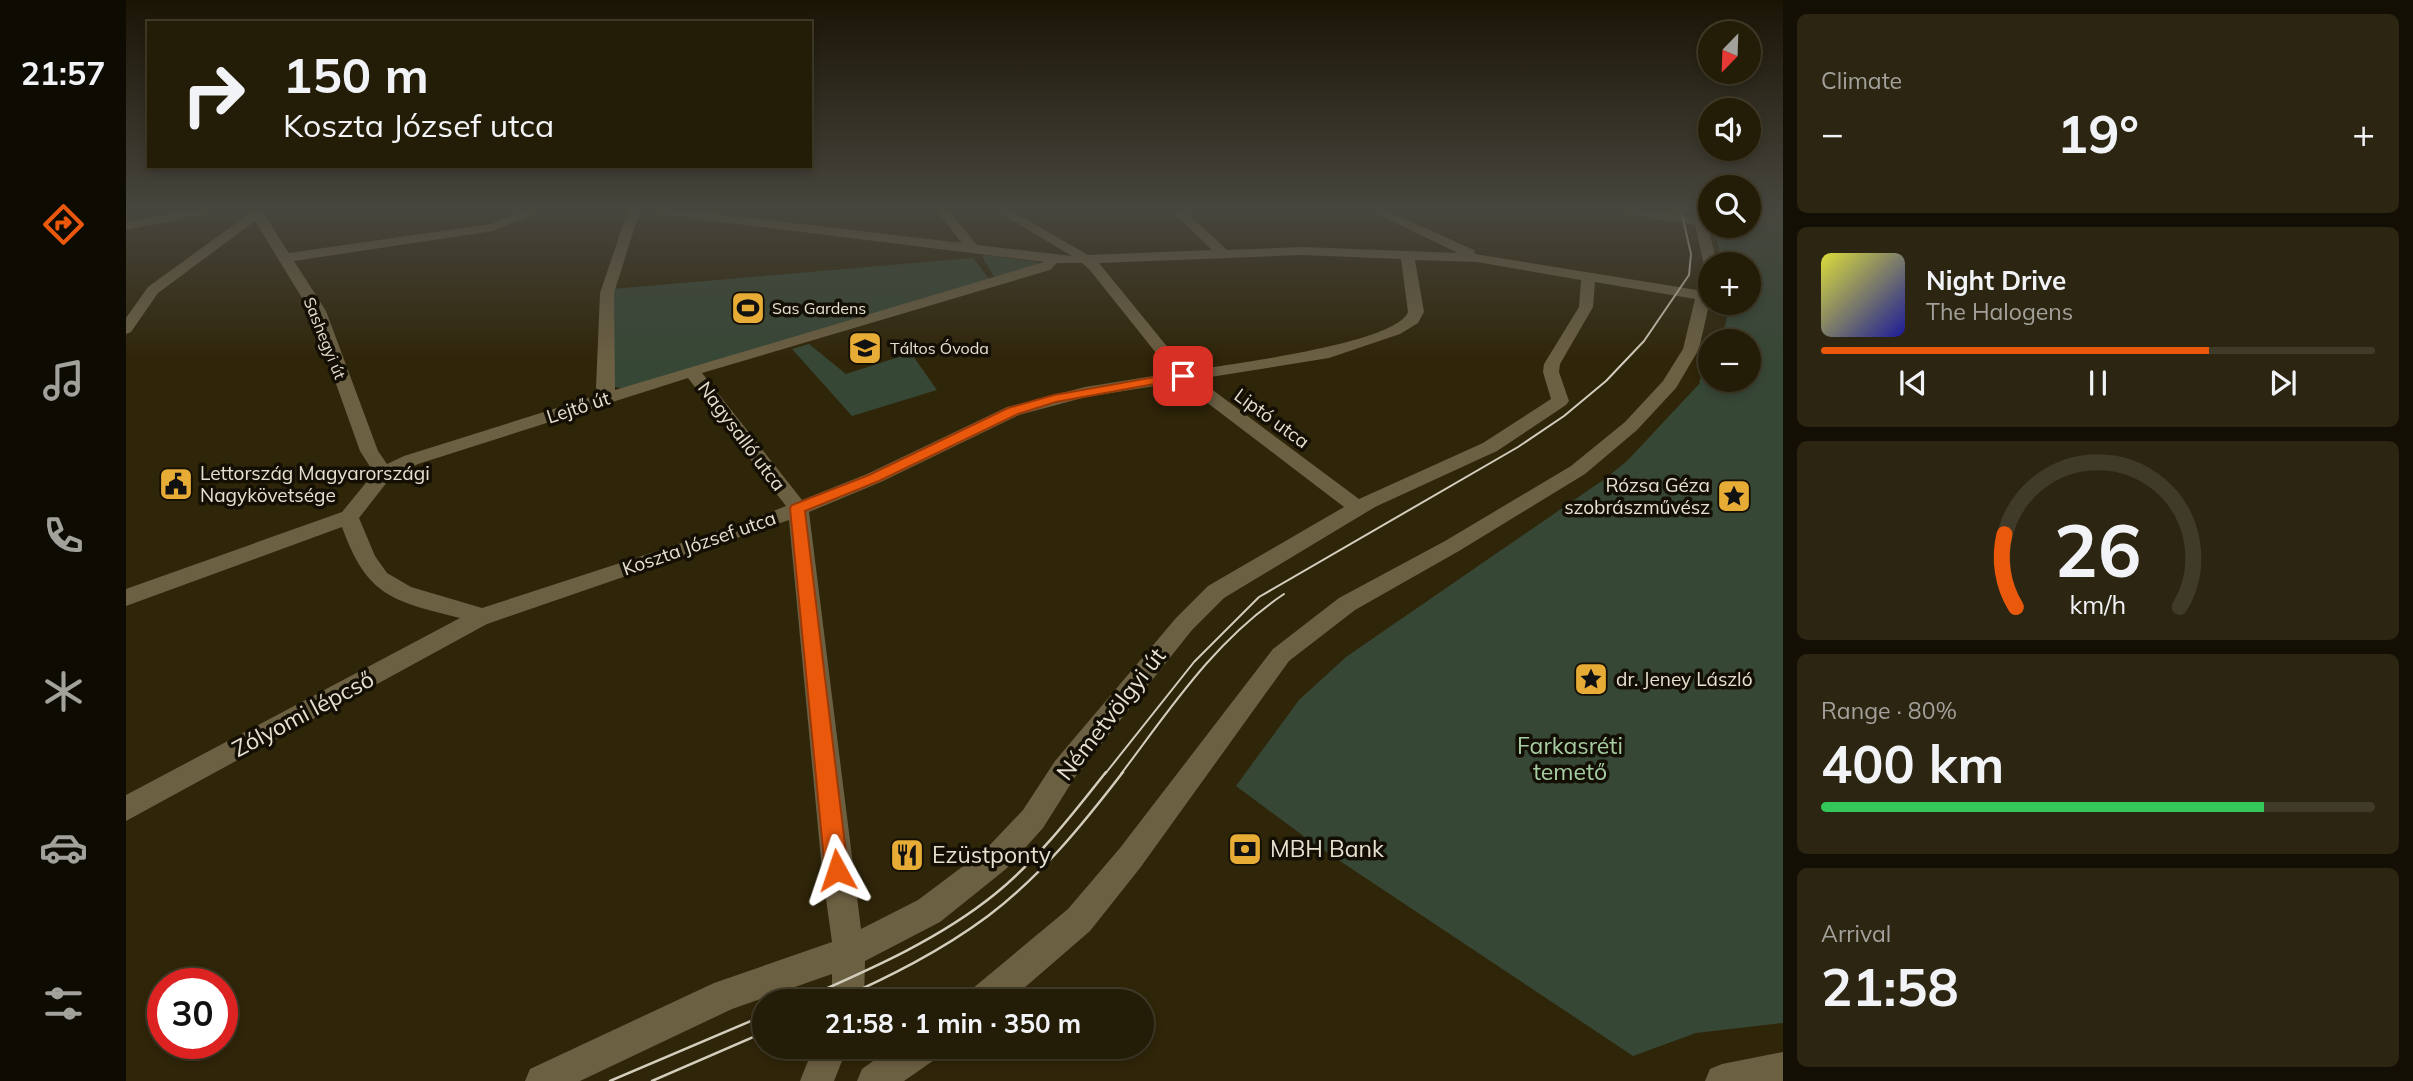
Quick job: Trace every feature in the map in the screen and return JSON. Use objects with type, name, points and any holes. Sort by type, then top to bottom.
[{"type":"street","points":[[126,329],[153,290],[192,260]]},
{"type":"street","name":"Sashegyi út","points":[[287,260],[318,311],[369,451],[384,473]]},
{"type":"street","points":[[611,396],[606,388],[607,293],[618,260]]},
{"type":"street","name":"Lejtő út","points":[[349,517],[384,473],[411,460],[691,371],[1045,267],[1050,260]]},
{"type":"street","name":"Liptó utca","points":[[1087,260],[1101,274],[1183,376],[1359,509]]},
{"type":"street","name":"Koszta József utca","points":[[479,618],[715,540],[874,478],[1013,411],[1054,399],[1329,354],[1401,328],[1413,320],[1416,312],[1409,260]]},
{"type":"street","points":[[1493,260],[1698,295]]},
{"type":"street","name":"Németvölgyi út","points":[[542,1081],[726,995],[849,952],[929,912],[996,859],[1033,819],[1065,769],[1203,603],[1216,592],[1368,502],[1490,447],[1560,401],[1551,372],[1552,364],[1586,307],[1589,275]]},
{"type":"street","points":[[998,989],[1079,920],[1130,858],[1281,655],[1348,604],[1452,546],[1578,470],[1631,426],[1670,384],[1691,349],[1700,315]]},
{"type":"street","name":"Nagysalló utca","points":[[691,371],[732,420],[797,508],[837,870],[849,952],[848,989]]},
{"type":"street","points":[[126,598],[349,517],[371,569],[386,583],[400,591],[470,612],[479,618]]},
{"type":"street","name":"Zólyomi lépcső","points":[[126,809],[479,618]]},
{"type":"street","points":[[817,1081],[826,1059]]},
{"type":"street","points":[[874,1081],[906,1059]]},
{"type":"street","points":[[1722,1081],[1783,1069]]},
{"type":"green space","name":"Sas Gardens","points":[[945,260],[975,260],[990,280],[622,389],[613,386],[612,289]]},
{"type":"green space","points":[[985,260],[1025,260],[1040,264],[994,277]]},
{"type":"green space","name":"Farkasréti temető","points":[[1761,260],[1783,260],[1783,1023],[1696,1033],[1633,1056],[1313,843],[1236,786],[1299,700],[1346,657],[1606,478],[1627,461],[1698,385],[1698,392],[1761,392],[1761,329],[1723,329],[1727,315],[1761,315]]},
{"type":"green space","points":[[809,344],[846,374],[911,353],[937,390],[852,416],[792,349]]},
{"type":"tram line","points":[[1105,774],[1194,662],[1259,597],[1518,447],[1564,416],[1606,381],[1644,341],[1689,275],[1690,260]]},
{"type":"tram line","points":[[1121,774],[1215,654],[1236,632],[1284,594]]},
{"type":"tram line","points":[[825,989],[925,941],[973,911],[1011,880],[1040,851],[1106,772]]},
{"type":"tram line","points":[[862,989],[914,963],[988,916],[1043,867],[1077,830],[1123,772]]},
{"type":"tram line","points":[[610,1081],[752,1021]]},
{"type":"tram line","points":[[652,1081],[752,1038]]},
{"type":"place","name":"Sas Gardens","points":[[748,308]]},
{"type":"place","name":"Táltos Óvoda","points":[[865,348]]},
{"type":"place","name":"Lettország Magyarországi Nagykövetsége","points":[[176,484]]},
{"type":"place","name":"Rózsa Géza szobrászművész","points":[[1734,496]]},
{"type":"place","name":"dr. Jeney László","points":[[1591,679]]},
{"type":"place","name":"MBH Bank","points":[[1245,849]]},
{"type":"place","name":"Ezüstponty","points":[[907,855]]},
{"type":"route","points":[[837,870],[797,508],[874,478],[1013,411],[1086,392],[1183,376]]}]
